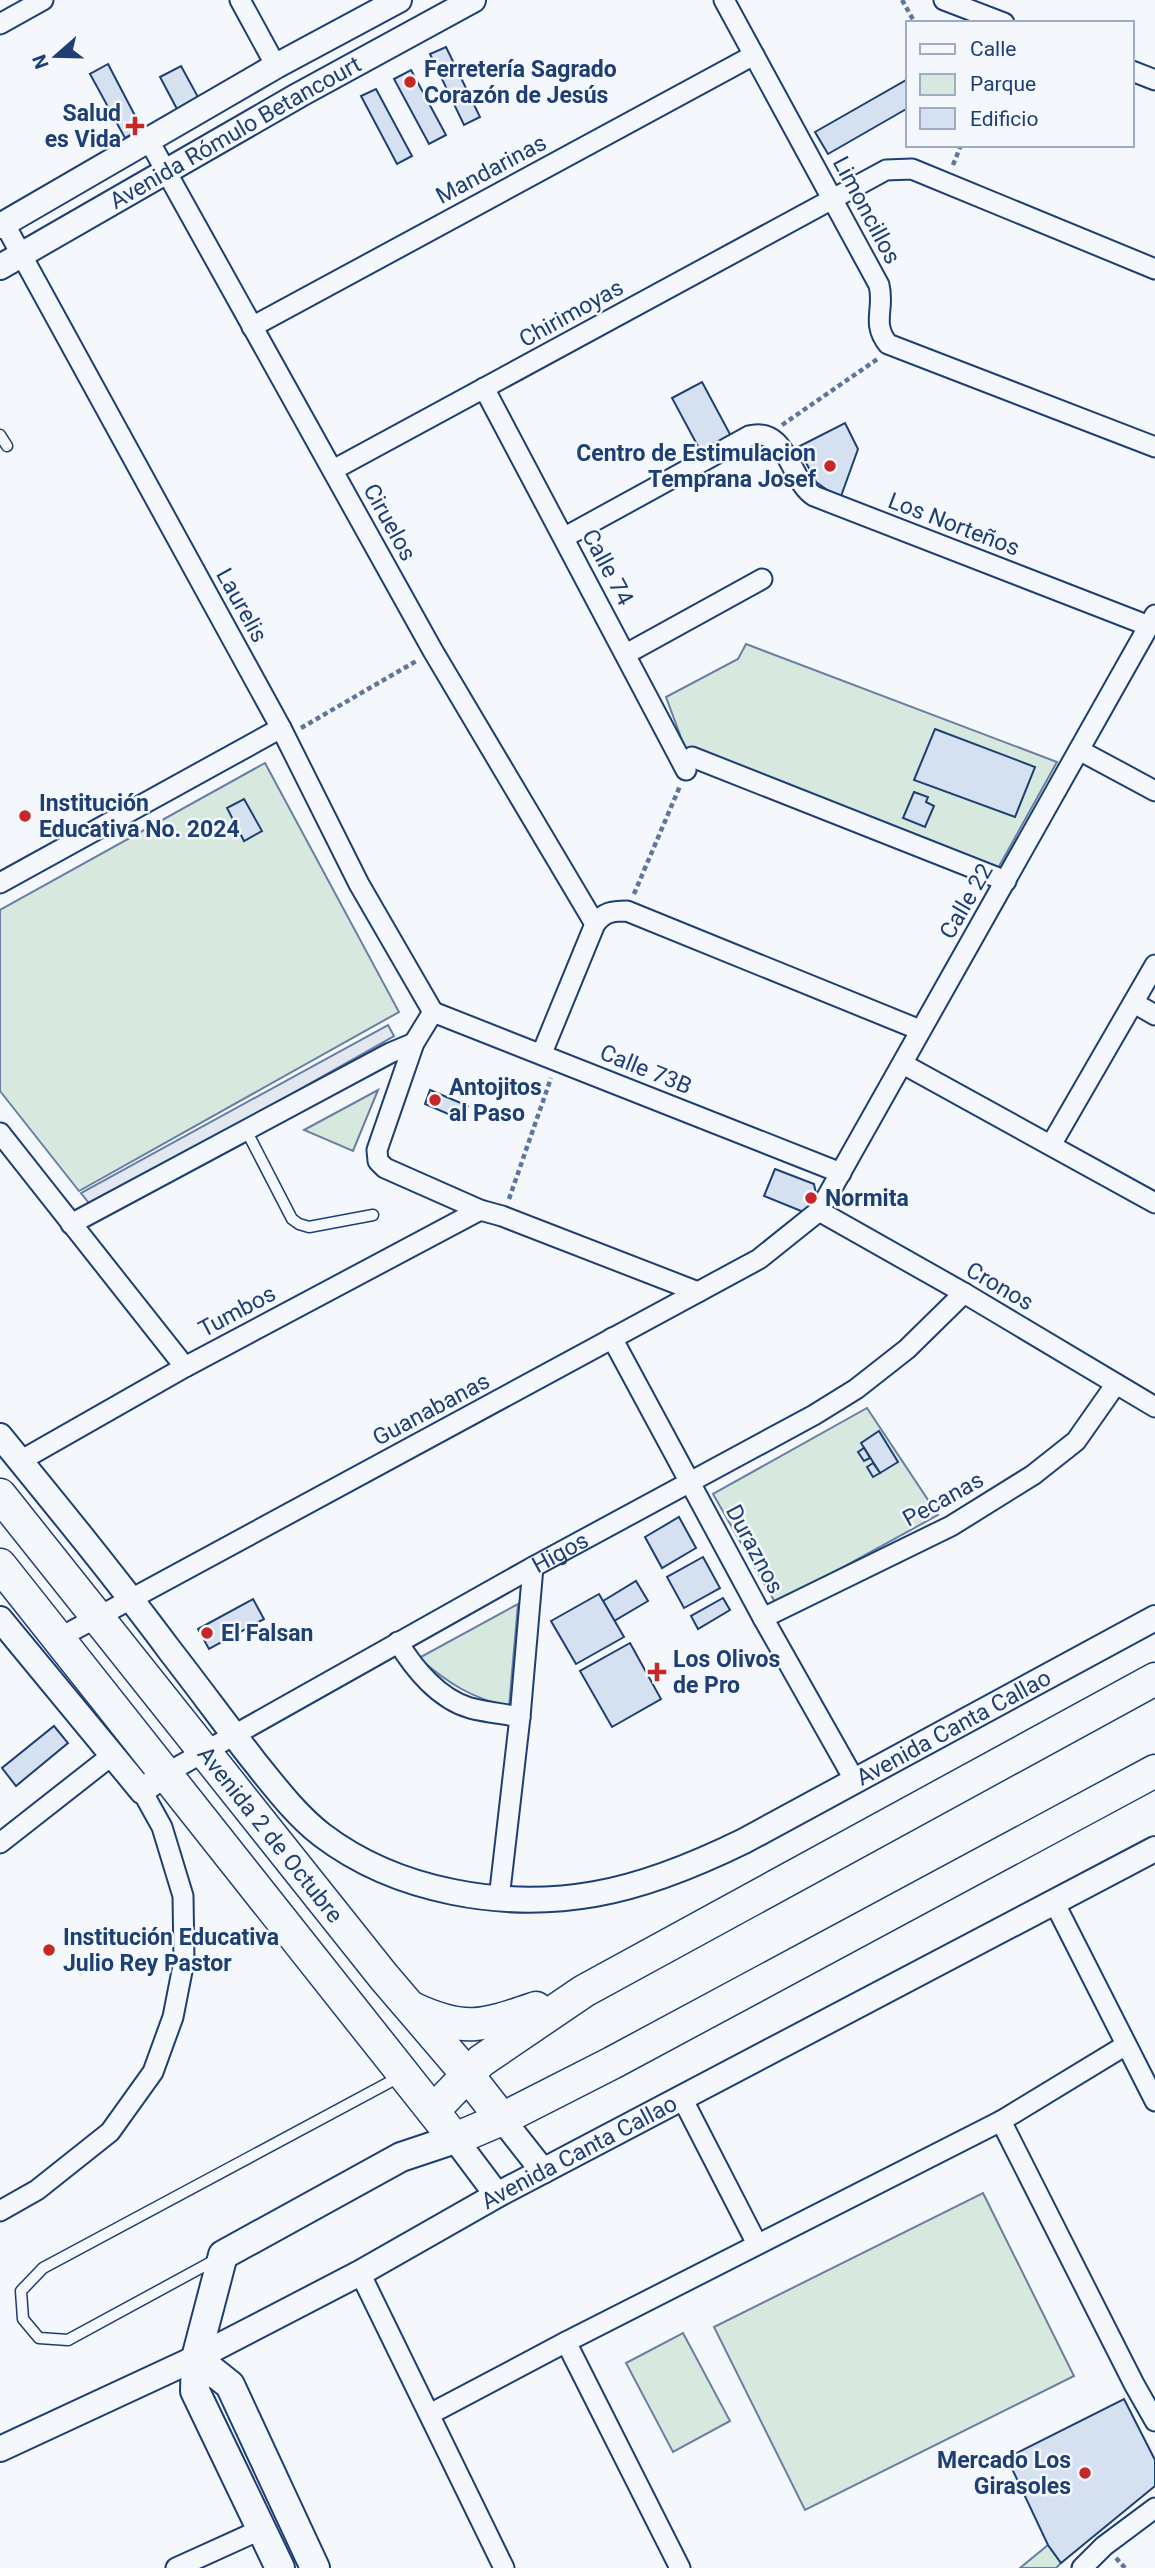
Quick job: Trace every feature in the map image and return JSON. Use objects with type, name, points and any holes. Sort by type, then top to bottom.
[{"type":"main road","name":"Avenida 2 de Octubre","points":[[0,1495],[375,1967],[502,2119]]},
{"type":"main road","name":"Avenida 2 de Octubre","points":[[0,1565],[59,1638],[153,1783],[404,2074],[455,2139]]},
{"type":"main road","points":[[401,2157],[433,2111],[467,2074],[499,2047],[584,1991],[1155,1679]]},
{"type":"main road","points":[[280,2568],[195,2391],[196,2358],[223,2255],[401,2157],[455,2139],[502,2119],[624,2056],[1155,1772]]},
{"type":"main road","points":[[411,2007],[438,2020],[467,2025],[494,2023],[584,1991]]},
{"type":"main road","points":[[196,2358],[229,2385],[316,2568]]},
{"type":"street","points":[[0,24],[43,0]]},
{"type":"street","points":[[240,0],[276,66]]},
{"type":"street","name":"Avenida Rómulo Betancourt","points":[[2,225],[276,66],[399,0]]},
{"type":"street","name":"Avenida Rómulo Betancourt","points":[[0,267],[166,170],[473,0]]},
{"type":"street","name":"Limoncillos","points":[[724,0],[880,285],[883,299],[879,320],[880,333],[888,344],[895,346]]},
{"type":"street","points":[[944,0],[999,21]]},
{"type":"street","name":"Mandarinas","points":[[252,327],[754,55]]},
{"type":"street","points":[[1134,73],[1155,80]]},
{"type":"street","name":"Ciruelos","points":[[148,139],[433,651],[595,924]]},
{"type":"street","name":"Chirimoyas","points":[[333,470],[886,170],[912,169],[1155,269]]},
{"type":"street","name":"Laurelis","points":[[2,225],[22,255],[283,733],[359,884],[433,1012]]},
{"type":"street","points":[[895,346],[1155,447]]},
{"type":"street","name":"Calle 74","points":[[484,388],[626,654],[689,764]]},
{"type":"street","points":[[565,537],[749,436],[767,436]]},
{"type":"street","name":"Los Norteños","points":[[767,436],[775,439],[781,446],[801,485],[814,496],[1152,620]]},
{"type":"street","points":[[626,654],[762,579]]},
{"type":"street","name":"Calle 22","points":[[819,1211],[1152,620]]},
{"type":"street","points":[[0,883],[283,733]]},
{"type":"street","points":[[1079,750],[1155,790]]},
{"type":"street","points":[[689,764],[1006,881]]},
{"type":"street","points":[[550,1057],[595,924],[601,916],[610,911],[627,911],[920,1030]]},
{"type":"street","points":[[1051,1145],[1155,965]]},
{"type":"street","points":[[1134,1003],[1155,1015]]},
{"type":"street","points":[[433,1012],[414,1043],[377,1150],[378,1161],[385,1168],[480,1210],[502,1216],[698,1292]]},
{"type":"street","name":"Calle 73B","points":[[433,1012],[841,1173]]},
{"type":"street","points":[[71,1224],[390,1053],[414,1043]]},
{"type":"street","points":[[902,1064],[1155,1203]]},
{"type":"street","points":[[0,1133],[185,1367]]},
{"type":"street","name":"Tumbos","points":[[20,1461],[185,1367],[480,1210]]},
{"type":"street","name":"Guanabanas","points":[[59,1638],[759,1259],[819,1211]]},
{"type":"street","name":"Cronos","points":[[819,1211],[1155,1406]]},
{"type":"street","name":"Higos","points":[[153,1783],[203,1751],[398,1642],[814,1415],[856,1389],[907,1349],[964,1293]]},
{"type":"street","name":"Duraznos","points":[[612,1338],[855,1781]]},
{"type":"street","name":"Pecanas","points":[[764,1618],[951,1526],[1033,1475],[1076,1441],[1116,1384]]},
{"type":"street","name":"Avenida 2 de Octubre","points":[[0,1436],[131,1599],[233,1734]]},
{"type":"street","points":[[499,1899],[520,1717],[533,1567]]},
{"type":"street","name":"Avenida Canta Callao","points":[[233,1734],[283,1797],[322,1835],[361,1859],[409,1880],[499,1899],[549,1899],[596,1894],[698,1864],[744,1842],[1155,1618]]},
{"type":"street","points":[[0,1619],[111,1756],[153,1783],[162,1827],[183,1896],[184,1961],[173,2017],[153,2072],[110,2132],[37,2190],[0,2211]]},
{"type":"street","points":[[398,1642],[411,1665],[443,1695],[468,1708],[520,1717]]},
{"type":"street","points":[[0,1843],[111,1756]]},
{"type":"street","name":"Avenida Canta Callao","points":[[0,2449],[196,2358],[360,2273],[543,2171],[1155,1849]]},
{"type":"street","points":[[1054,1902],[1155,2101]]},
{"type":"street","points":[[430,2414],[1000,2121],[1126,2045]]},
{"type":"street","points":[[682,2098],[757,2244]]},
{"type":"street","name":"Avenida 2 de Octubre","points":[[502,2119],[543,2171]]},
{"type":"street","points":[[1000,2121],[1155,2421]]},
{"type":"street","name":"Avenida 2 de Octubre","points":[[455,2139],[497,2196]]},
{"type":"street","points":[[360,2273],[504,2568]]},
{"type":"street","points":[[566,2342],[680,2568]]},
{"type":"street","points":[[1082,2568],[1104,2546],[1155,2508]]},
{"type":"street","points":[[176,2568],[262,2529]]},
{"type":"lane","points":[[0,435],[7,446]]},
{"type":"lane","points":[[246,1130],[292,1219],[299,1224],[309,1227],[373,1215]]},
{"type":"lane","points":[[223,2255],[68,2340],[39,2338],[23,2319],[21,2291],[43,2268],[404,2074]]},
{"type":"path","points":[[902,0],[914,21]]},
{"type":"path","points":[[767,436],[895,346]]},
{"type":"path","points":[[283,733],[433,651]]},
{"type":"path","points":[[627,911],[689,764]]},
{"type":"path","points":[[502,1216],[550,1057]]},
{"type":"green space","points":[[746,644],[1057,762],[992,879],[689,759],[666,697],[738,659]]},
{"type":"green space","points":[[265,763],[399,1012],[79,1191],[0,1091],[0,910]]},
{"type":"green space","points":[[378,1090],[353,1151],[304,1130]]},
{"type":"green space","points":[[867,1408],[938,1515],[776,1604],[713,1494]]},
{"type":"green space","points":[[518,1604],[509,1707],[483,1699],[461,1688],[419,1658]]},
{"type":"green space","points":[[983,2193],[1074,2376],[805,2510],[714,2327]]},
{"type":"green space","points":[[683,2333],[730,2421],[673,2452],[626,2363]]},
{"type":"green space","points":[[1048,2545],[1061,2563],[1056,2568],[1020,2568]]},
{"type":"shaded area","points":[[388,1025],[394,1036],[92,1207],[81,1193]]},
{"type":"building","points":[[446,47],[480,117],[464,125],[430,54]]},
{"type":"building","points":[[108,64],[142,129],[125,138],[90,74]]},
{"type":"building","points":[[181,66],[198,97],[177,109],[160,77]]},
{"type":"building","points":[[411,70],[446,135],[429,144],[394,79]]},
{"type":"building","points":[[906,80],[906,109],[828,154],[815,132]]},
{"type":"building","points":[[376,89],[412,156],[397,164],[361,96]]},
{"type":"building","points":[[702,382],[731,436],[701,452],[672,398]]},
{"type":"building","name":"Centro de Estimulacion Temprana Josef","points":[[845,423],[858,449],[840,499],[816,482],[798,447]]},
{"type":"building","points":[[935,729],[1035,767],[1015,817],[914,780]]},
{"type":"building","points":[[914,792],[928,797],[926,802],[934,806],[925,827],[903,818]]},
{"type":"building","points":[[244,799],[262,831],[244,841],[227,808]]},
{"type":"building","points":[[430,1090],[468,1106],[462,1120],[425,1104]]},
{"type":"building","points":[[775,1169],[814,1184],[817,1199],[806,1213],[764,1196]]},
{"type":"building","points":[[879,1431],[898,1462],[880,1473],[861,1443]]},
{"type":"building","points":[[864,1448],[870,1458],[864,1461],[858,1452]]},
{"type":"building","points":[[873,1463],[880,1473],[873,1477],[867,1467]]},
{"type":"building","points":[[679,1517],[696,1548],[662,1568],[645,1537]]},
{"type":"building","points":[[703,1557],[720,1588],[684,1608],[667,1577]]},
{"type":"building","points":[[636,1581],[648,1601],[614,1621],[603,1601]]},
{"type":"building","points":[[599,1594],[624,1637],[576,1664],[551,1621]]},
{"type":"building","points":[[723,1598],[730,1610],[698,1629],[691,1616]]},
{"type":"building","points":[[253,1599],[264,1619],[209,1649],[198,1629]]},
{"type":"building","points":[[630,1643],[661,1699],[612,1727],[580,1671]]},
{"type":"building","points":[[54,1726],[68,1743],[16,1786],[2,1768]]},
{"type":"building","name":"Mercado Los Girasoles","points":[[1124,2399],[1155,2460],[1155,2486],[1061,2563],[1048,2545],[1007,2458]]},
{"type":"place","name":"Ferretería Sagrado Corazón de Jesús","points":[[410,82]]},
{"type":"place","name":"Salud es Vida","points":[[135,126]]},
{"type":"place","name":"Centro de Estimulacion Temprana Josef","points":[[830,466]]},
{"type":"place","name":"Institución Educativa No. 2024","points":[[25,816]]},
{"type":"place","name":"Antojitos al Paso","points":[[435,1100]]},
{"type":"place","name":"Normita","points":[[811,1198]]},
{"type":"place","name":"El Falsan","points":[[207,1633]]},
{"type":"place","name":"Los Olivos de Pro","points":[[657,1672]]},
{"type":"place","name":"Institución Educativa Julio Rey Pastor","points":[[49,1950]]},
{"type":"place","name":"Mercado Los Girasoles","points":[[1085,2473]]}]
